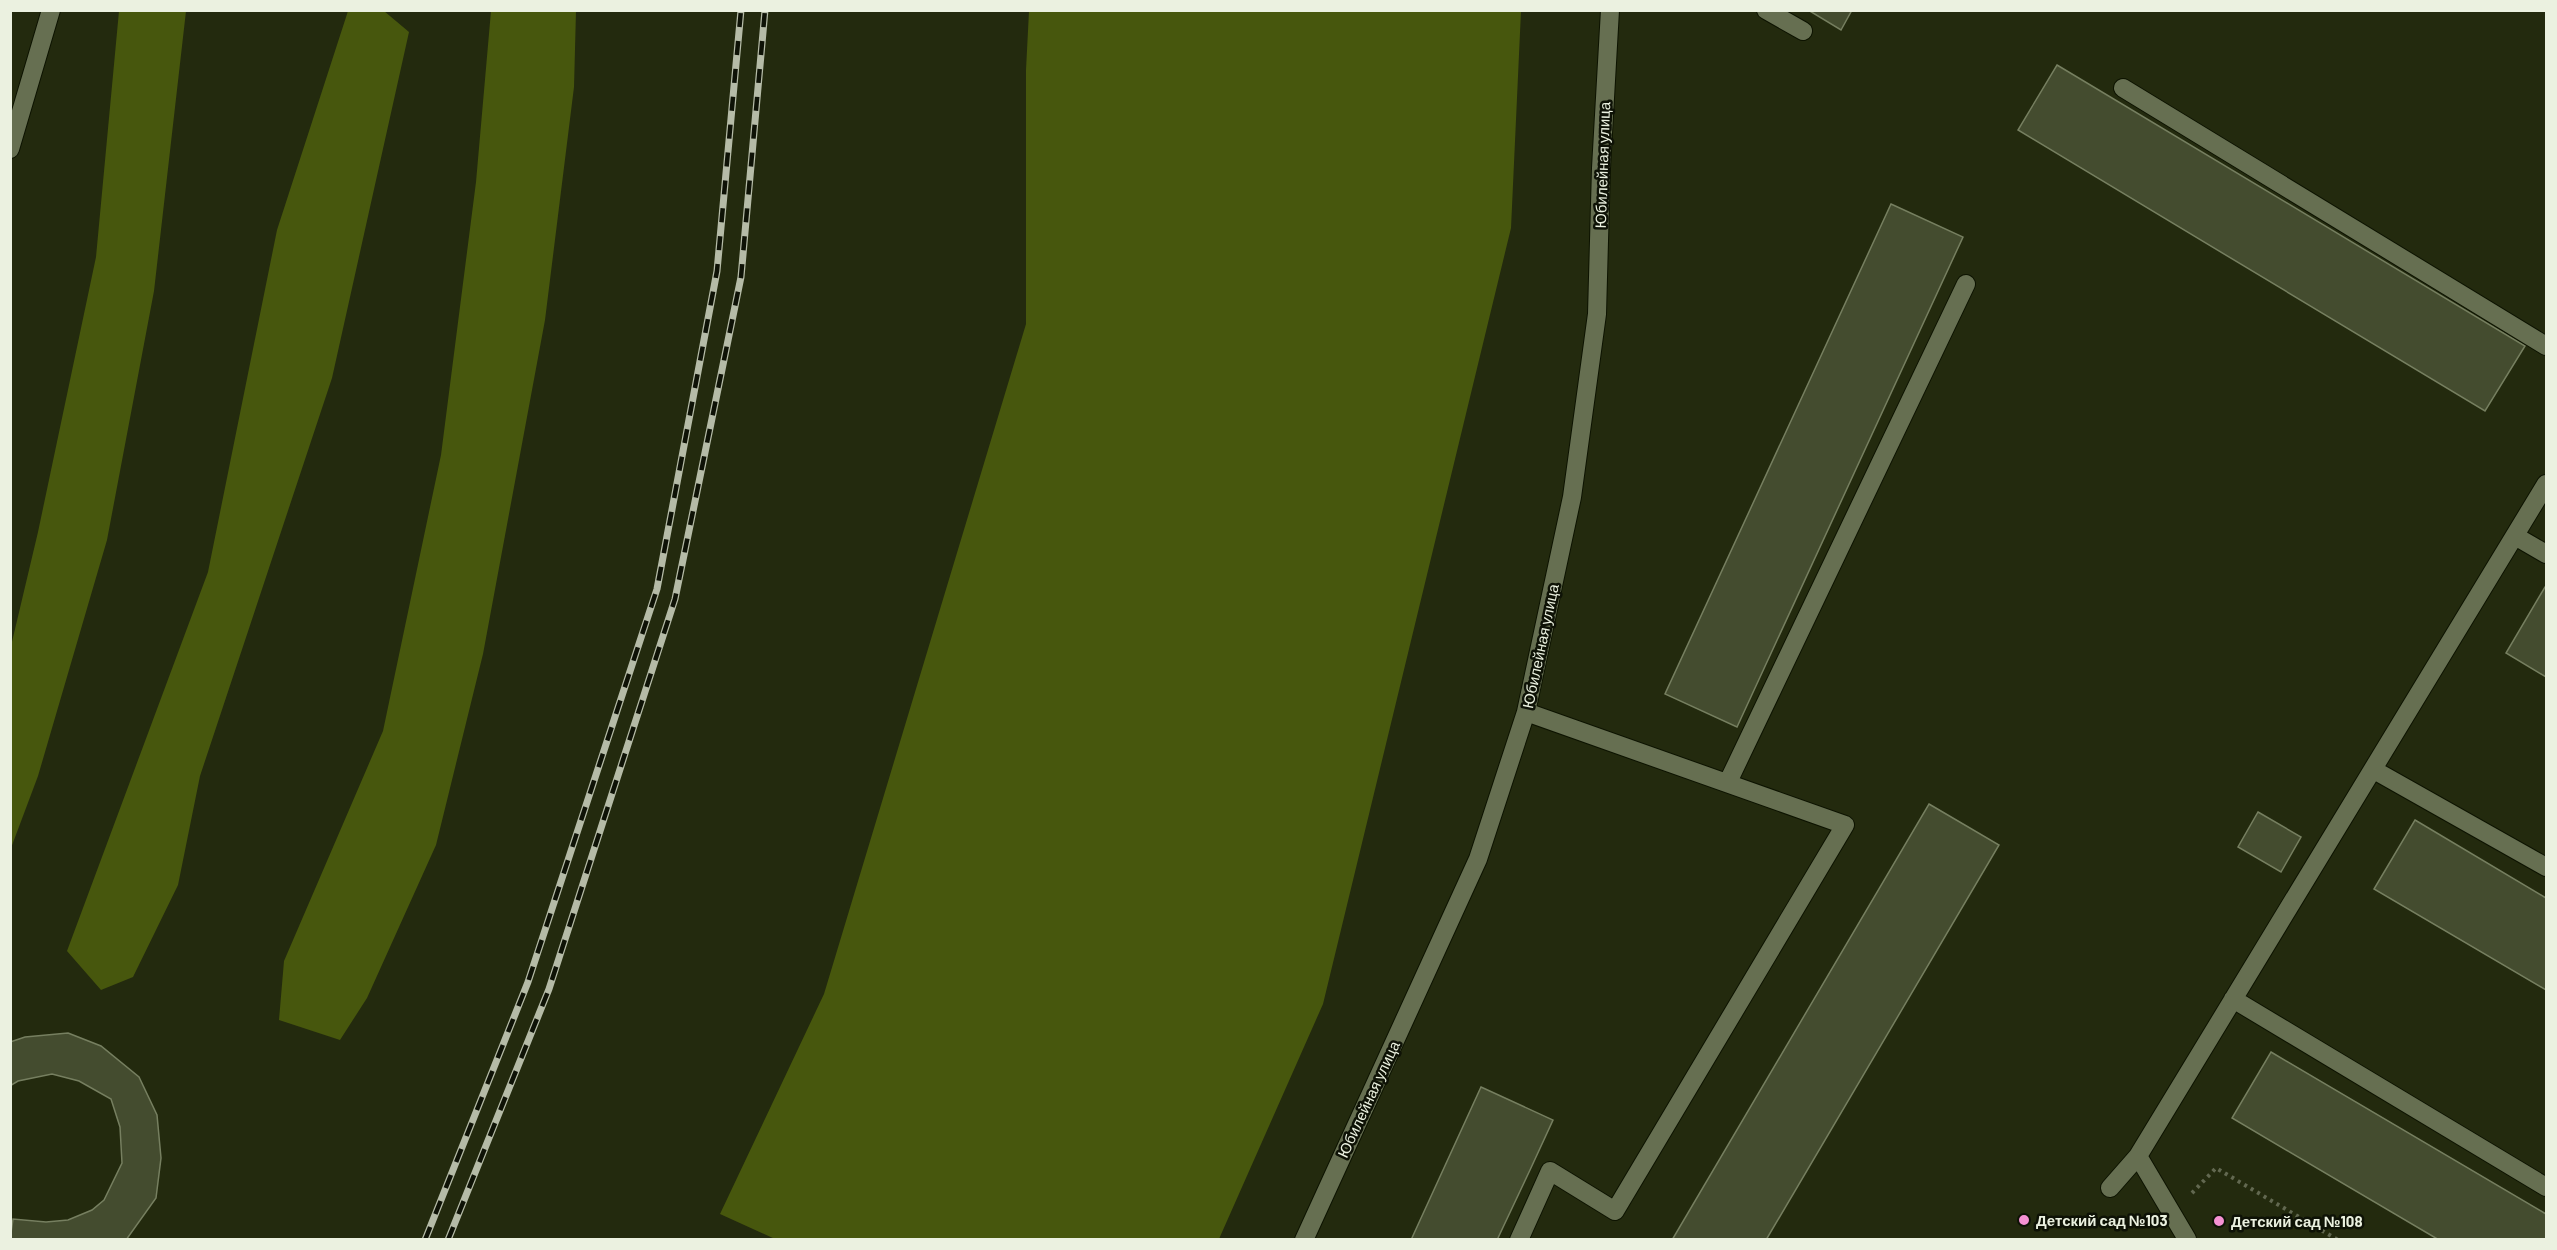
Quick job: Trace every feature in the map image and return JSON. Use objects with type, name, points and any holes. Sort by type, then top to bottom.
[{"type":"street","points":[[10,149],[51,10]]},
{"type":"street","name":"Юбилейная улица","points":[[1304,1239],[1478,859],[1526,712],[1572,497],[1597,314],[1601,168],[1610,10]]},
{"type":"street","points":[[1766,10],[1803,31]]},
{"type":"street","points":[[2122,88],[2547,346]]},
{"type":"street","points":[[1728,783],[1966,284]]},
{"type":"street","points":[[2110,1188],[2138,1156],[2547,484]]},
{"type":"street","points":[[2515,536],[2547,554]]},
{"type":"street","points":[[1519,1239],[1550,1171],[1615,1211],[1845,825],[1526,712]]},
{"type":"street","points":[[2374,770],[2547,867]]},
{"type":"street","points":[[2233,999],[2547,1187]]},
{"type":"street","points":[[2138,1156],[2187,1239]]},
{"type":"path","points":[[2173,1214],[2216,1168],[2338,1239]]},
{"type":"green space","points":[[119,11],[186,11],[154,291],[107,540],[38,776],[11,848],[11,646],[38,532],[96,257]]},
{"type":"green space","points":[[348,11],[384,11],[409,32],[332,378],[200,776],[178,885],[133,977],[101,990],[67,951],[208,572],[277,230]]},
{"type":"green space","points":[[491,11],[576,11],[574,87],[545,320],[483,654],[436,845],[367,998],[340,1040],[279,1020],[284,961],[383,731],[441,455],[476,182]]},
{"type":"green space","points":[[1029,11],[1521,11],[1511,228],[1323,1004],[1219,1239],[775,1239],[720,1214],[824,994],[1026,324],[1026,70]]},
{"type":"building","points":[[1808,10],[1852,10],[1841,30]]},
{"type":"building","points":[[2057,65],[2525,346],[2485,411],[2018,130]]},
{"type":"building","points":[[1891,204],[1963,237],[1737,727],[1665,694]]},
{"type":"building","points":[[2546,587],[2546,677],[2506,653]]},
{"type":"building","points":[[1929,804],[1999,845],[1766,1240],[1672,1240]]},
{"type":"building","points":[[2258,812],[2301,837],[2281,872],[2238,847]]},
{"type":"building","points":[[2415,820],[2546,898],[2546,990],[2374,889]]},
{"type":"building","points":[[68,1033],[101,1046],[139,1077],[157,1115],[161,1158],[156,1198],[126,1240],[10,1240],[13,1219],[46,1222],[68,1220],[92,1210],[104,1200],[122,1163],[120,1127],[111,1099],[79,1081],[52,1074],[18,1081],[10,1086],[10,1042],[25,1037]]},
{"type":"building","points":[[2271,1052],[2546,1214],[2546,1240],[2439,1240],[2232,1118]]},
{"type":"building","points":[[1481,1087],[1553,1120],[1497,1240],[1411,1240]]},
{"type":"railway","points":[[425,1240],[528,982],[657,589],[717,271],[741,10]]},
{"type":"railway","points":[[448,1240],[549,989],[675,599],[741,277],[765,10]]},
{"type":"place","name":"Детский сад №103","points":[[2024,1220]]},
{"type":"place","name":"Детский сад №108","points":[[2219,1221]]}]
